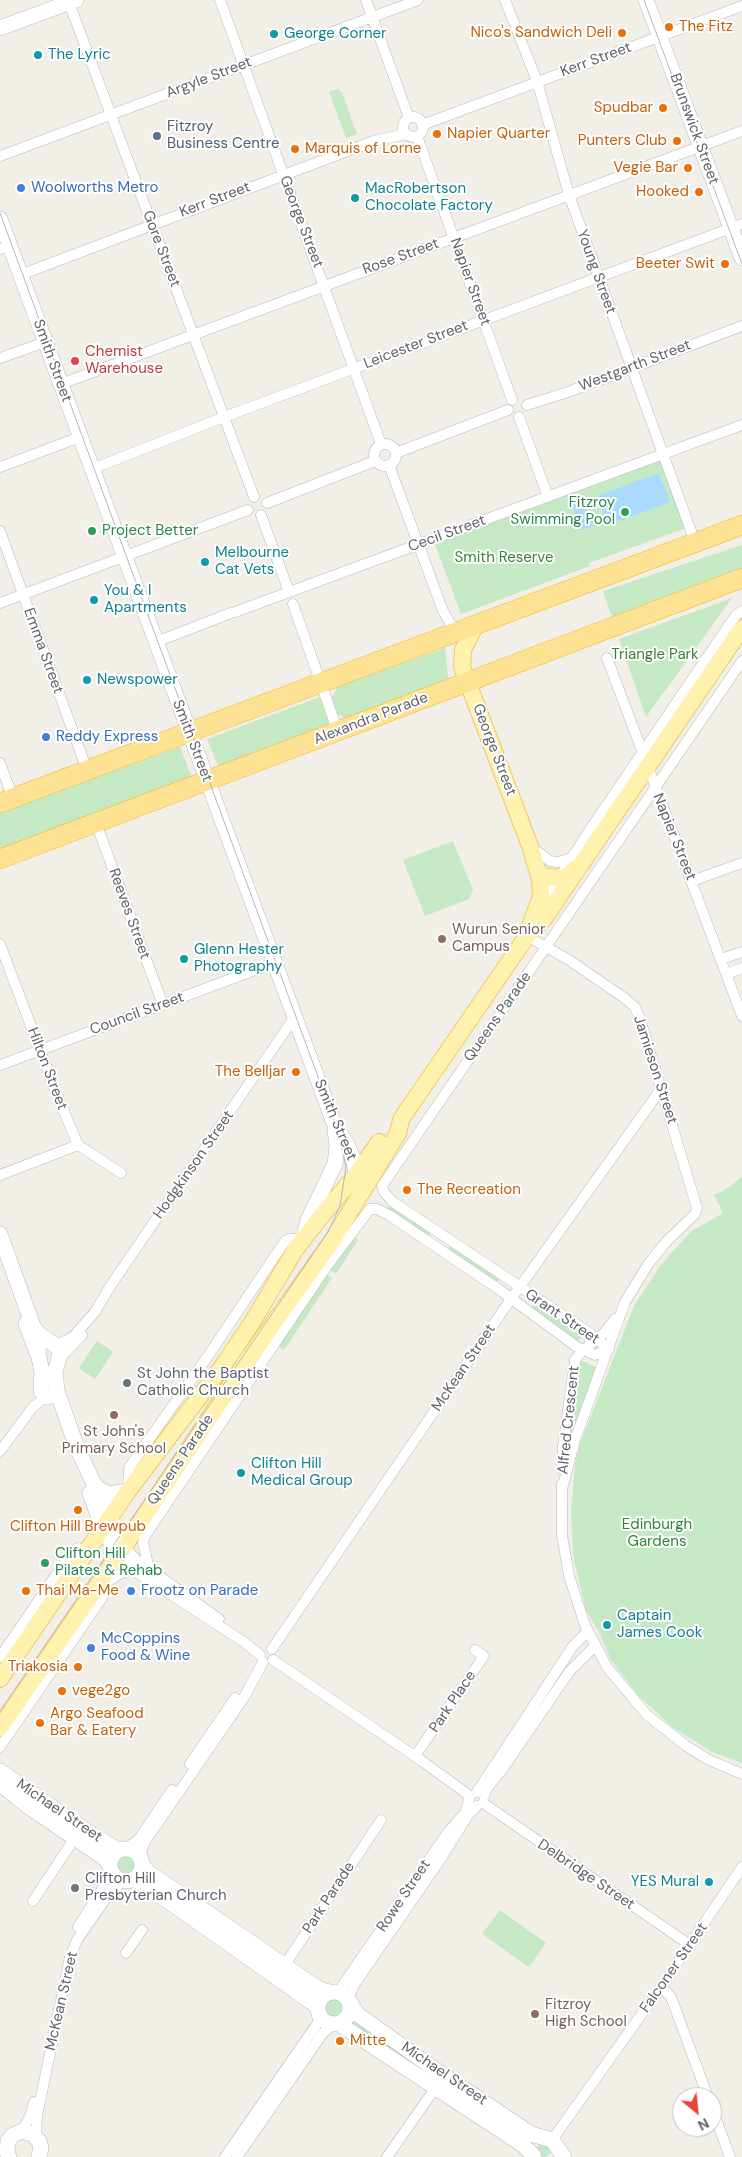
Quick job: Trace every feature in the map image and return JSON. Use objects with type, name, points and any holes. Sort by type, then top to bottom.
[{"type":"highway","points":[[6,800],[742,525]]},
{"type":"highway","name":"Alexandra Parade","points":[[0,859],[742,578]]},
{"type":"main road","name":"George Street","points":[[475,626],[465,644],[462,667],[540,876]]},
{"type":"main road","name":"Queens Parade","points":[[0,1728],[20,1709],[107,1578],[121,1551],[248,1359],[329,1246],[398,1133],[401,1120],[527,936],[577,859],[680,709],[742,628]]},
{"type":"main road","points":[[536,922],[541,893],[540,876],[559,878],[570,873],[577,859]]},
{"type":"main road","name":"Queens Parade","points":[[0,1679],[128,1491],[222,1367],[304,1239],[356,1175],[392,1125],[401,1120]]},
{"type":"street","name":"George Street","points":[[220,0],[381,444]]},
{"type":"street","points":[[366,0],[407,120],[403,129],[411,137],[421,133],[422,125],[419,120],[407,120]]},
{"type":"street","name":"Argyle Street","points":[[0,156],[418,0]]},
{"type":"street","name":"Young Street","points":[[505,0],[537,81],[569,195],[598,278],[695,542]]},
{"type":"street","name":"Brunswick Street","points":[[646,0],[700,147],[736,226],[742,258]]},
{"type":"street","points":[[0,28],[71,1]]},
{"type":"street","name":"Gore Street","points":[[71,1],[111,115],[254,497]]},
{"type":"street","name":"Kerr Street","points":[[422,125],[742,6]]},
{"type":"street","name":"Kerr Street","points":[[383,138],[407,120]]},
{"type":"street","name":"Rose Street","points":[[61,384],[742,132]]},
{"type":"street","name":"Kerr Street","points":[[20,275],[383,138],[406,134]]},
{"type":"street","name":"Napier Street","points":[[417,136],[455,237],[512,400]]},
{"type":"street","name":"Smith Street","points":[[0,219],[5,247],[20,275],[61,384],[294,1018],[335,1126],[347,1144],[354,1163],[357,1189],[353,1206]]},
{"type":"street","name":"Leicester Street","points":[[92,469],[224,417],[736,226]]},
{"type":"street","name":"Westgarth Street","points":[[527,405],[742,326]]},
{"type":"street","points":[[0,358],[45,342]]},
{"type":"street","points":[[522,399],[527,405],[526,412],[519,417],[513,416],[508,410],[512,400],[522,399]]},
{"type":"street","points":[[396,454],[508,410]]},
{"type":"street","points":[[519,417],[548,497]]},
{"type":"street","name":"Cecil Street","points":[[156,642],[742,425]]},
{"type":"street","points":[[0,467],[80,437]]},
{"type":"street","points":[[381,444],[391,445],[396,454],[394,462],[389,465],[382,466],[375,461],[374,451],[381,444]]},
{"type":"street","points":[[267,503],[375,461]]},
{"type":"street","points":[[389,465],[444,612],[456,633]]},
{"type":"street","points":[[254,497],[260,497],[267,503],[267,509],[261,515],[255,515],[248,510],[248,504],[254,497]]},
{"type":"street","points":[[0,603],[248,510]]},
{"type":"street","points":[[261,515],[289,592]]},
{"type":"street","name":"Emma Street","points":[[0,531],[87,770]]},
{"type":"street","points":[[293,604],[338,732]]},
{"type":"street","name":"Queens Parade","points":[[680,709],[734,618],[742,611]]},
{"type":"street","name":"Napier Street","points":[[607,658],[655,790],[676,836],[742,1016]]},
{"type":"street","name":"Queens Parade","points":[[383,1190],[383,1184],[655,790],[742,660]]},
{"type":"street","points":[[680,709],[700,722]]},
{"type":"street","points":[[0,763],[6,800]]},
{"type":"street","name":"Reeves Street","points":[[96,823],[162,1004]]},
{"type":"street","points":[[530,846],[551,862],[577,859]]},
{"type":"street","points":[[692,881],[742,863]]},
{"type":"street","name":"Queens Parade","points":[[536,922],[559,878]]},
{"type":"street","name":"Jamieson Street","points":[[536,922],[549,944]]},
{"type":"street","name":"Jamieson Street","points":[[527,936],[549,944],[624,997],[635,1007],[697,1204],[697,1211]]},
{"type":"street","name":"Hilton Street","points":[[0,944],[78,1145]]},
{"type":"street","points":[[721,959],[742,952]]},
{"type":"street","name":"Council Street","points":[[0,1065],[274,963]]},
{"type":"street","points":[[727,974],[742,968]]},
{"type":"street","name":"Hodgkinson Street","points":[[54,1343],[74,1337],[103,1302],[111,1285],[294,1018]]},
{"type":"street","name":"McKean Street","points":[[122,1849],[138,1839],[241,1689],[265,1658],[519,1288],[661,1089]]},
{"type":"street","points":[[304,1239],[308,1220],[335,1161],[337,1139],[335,1126]]},
{"type":"street","points":[[0,1174],[78,1145],[121,1173]]},
{"type":"street","name":"Grant Street","points":[[383,1190],[391,1201],[597,1339],[608,1349],[596,1355],[583,1350],[384,1212]]},
{"type":"street","points":[[384,1212],[391,1201]]},
{"type":"street","name":"Queens Parade","points":[[150,1569],[143,1543],[145,1536],[348,1236],[368,1210],[377,1209],[384,1212]]},
{"type":"street","name":"Alfred Crescent","points":[[697,1211],[649,1263],[606,1331],[583,1350],[575,1360],[563,1447],[562,1520],[566,1561],[576,1599],[595,1646],[610,1671],[647,1715],[685,1745],[719,1765],[742,1774]]},
{"type":"street","points":[[0,1234],[31,1322],[39,1334],[54,1343],[60,1354],[48,1392],[20,1422],[0,1451]]},
{"type":"street","points":[[441,1250],[449,1239]]},
{"type":"street","points":[[0,1255],[38,1355],[48,1392],[64,1422],[106,1523],[121,1551]]},
{"type":"street","name":"Alfred Crescent","points":[[562,1489],[575,1440],[621,1310]]},
{"type":"street","name":"Hodgkinson Street","points":[[58,1360],[79,1338],[95,1312]]},
{"type":"street","points":[[38,1355],[40,1346],[54,1343]]},
{"type":"street","points":[[48,1392],[78,1448],[96,1487],[106,1523]]},
{"type":"street","points":[[96,1487],[109,1494],[128,1491]]},
{"type":"street","points":[[0,1657],[71,1553],[78,1548],[87,1551]]},
{"type":"street","name":"Delbridge Street","points":[[121,1551],[150,1569],[265,1658]]},
{"type":"street","name":"Delbridge Street","points":[[121,1551],[133,1570],[416,1756],[690,1945]]},
{"type":"street","name":"Queens Parade","points":[[107,1578],[133,1570]]},
{"type":"street","name":"Rowe Street","points":[[477,1799],[574,1646],[588,1631]]},
{"type":"street","name":"Rowe Street","points":[[341,1996],[448,1832],[504,1767],[570,1672],[595,1646]]},
{"type":"street","name":"Park Place","points":[[416,1756],[484,1656],[475,1650]]},
{"type":"street","name":"McKean Street","points":[[141,1861],[144,1843],[246,1694],[265,1658]]},
{"type":"street","name":"Queens Parade","points":[[0,1747],[20,1709]]},
{"type":"street","name":"Michael Street","points":[[0,1771],[38,1805]]},
{"type":"street","name":"Michael Street","points":[[0,1784],[38,1805],[79,1833],[119,1874],[151,1889],[281,1970],[320,1989],[341,1996],[357,2014],[523,2145],[534,2156]]},
{"type":"street","name":"Park Parade","points":[[281,1970],[380,1820]]},
{"type":"street","points":[[33,1901],[79,1833]]},
{"type":"street","name":"Michael Street","points":[[79,1833],[122,1849]]},
{"type":"street","points":[[122,1849],[132,1850],[141,1861],[140,1874],[119,1874],[110,1858],[122,1849]]},
{"type":"street","name":"Michael Street","points":[[141,1861],[148,1872],[281,1970],[318,2011]]},
{"type":"street","name":"Falconer Street","points":[[554,2148],[742,1867]]},
{"type":"street","name":"McKean Street","points":[[8,2144],[31,2114],[66,1947],[119,1874]]},
{"type":"street","name":"McKean Street","points":[[41,2150],[37,2116],[70,1956],[78,1940],[109,1894],[119,1874]]},
{"type":"street","points":[[126,1953],[142,1930]]},
{"type":"street","points":[[661,1987],[671,1997],[704,2087]]},
{"type":"street","points":[[226,2157],[317,2024],[321,1997],[341,1996],[351,2008],[347,2018],[323,2032],[237,2157]]},
{"type":"street","points":[[318,2011],[326,2022],[336,2024]]},
{"type":"street","name":"Michael Street","points":[[336,2024],[440,2081],[554,2148]]},
{"type":"street","points":[[387,2157],[440,2081]]},
{"type":"street","points":[[8,2144],[27,2132],[41,2150]]},
{"type":"street","points":[[722,2135],[730,2157]]},
{"type":"street","points":[[534,2156],[534,2146],[554,2148]]},
{"type":"green space","points":[[338,89],[342,93],[357,134],[346,138],[329,92]]},
{"type":"green space","name":"Smith Reserve","points":[[661,460],[686,528],[589,563],[590,566],[461,614],[435,544]]},
{"type":"green space","points":[[742,545],[742,573],[614,623],[603,591]]},
{"type":"green space","name":"Triangle Park","points":[[732,598],[646,717],[619,639]]},
{"type":"green space","points":[[445,648],[449,683],[354,718],[345,718],[337,714],[332,697],[338,686]]},
{"type":"green space","points":[[320,697],[331,727],[218,766],[207,739]]},
{"type":"green space","points":[[180,747],[192,778],[0,849],[0,811]]},
{"type":"green space","points":[[453,841],[473,890],[469,899],[425,916],[403,860]]},
{"type":"green space","name":"Edinburgh Gardens","points":[[742,1176],[742,1763],[712,1752],[672,1727],[638,1695],[611,1660],[598,1630],[586,1610],[573,1556],[571,1512],[575,1465],[580,1444],[634,1306],[660,1266],[692,1231],[723,1213],[714,1195],[730,1187]]},
{"type":"green space","points":[[390,1205],[431,1233],[429,1237],[387,1209]]},
{"type":"green space","points":[[352,1235],[358,1240],[336,1274],[330,1270]]},
{"type":"green space","points":[[450,1245],[499,1278],[499,1280],[496,1282],[448,1249]]},
{"type":"green space","points":[[326,1274],[332,1278],[284,1350],[278,1346]]},
{"type":"green space","points":[[535,1302],[584,1336],[577,1341],[531,1309]]},
{"type":"green space","points":[[97,1341],[113,1352],[95,1379],[79,1368]]},
{"type":"green space","points":[[581,1360],[597,1368],[569,1442],[578,1371]]},
{"type":"green space","points":[[122,1853],[130,1853],[137,1860],[137,1868],[130,1875],[122,1875],[115,1868],[115,1860]]},
{"type":"green space","points":[[500,1910],[546,1943],[529,1967],[482,1934]]},
{"type":"green space","points":[[334,1996],[342,2000],[346,2008],[342,2016],[334,2020],[326,2016],[322,2008],[326,2000]]},
{"type":"green space","points":[[353,2018],[431,2072],[427,2078],[349,2024]]},
{"type":"green space","points":[[544,2143],[549,2145],[551,2150],[549,2155],[544,2157],[539,2155],[537,2150],[539,2145]]},
{"type":"water","points":[[659,473],[670,502],[608,525],[597,496]]},
{"type":"water","points":[[583,500],[593,526],[581,530],[572,504]]},
{"type":"tram line","points":[[644,0],[742,264]]},
{"type":"tram line","points":[[0,213],[338,1131],[346,1167],[340,1206],[328,1232],[0,1711]]},
{"type":"place","name":"The Fitz","points":[[669,27]]},
{"type":"place","name":"Nico's Sandwich Deli","points":[[622,33]]},
{"type":"place","name":"George Corner","points":[[274,34]]},
{"type":"place","name":"The Lyric","points":[[38,55]]},
{"type":"place","name":"Spudbar","points":[[663,108]]},
{"type":"place","name":"Napier Quarter","points":[[437,134]]},
{"type":"place","name":"Fitzroy Business Centre","points":[[157,136]]},
{"type":"place","name":"Punters Club","points":[[677,141]]},
{"type":"place","name":"Marquis of Lorne","points":[[295,149]]},
{"type":"place","name":"Vegie Bar","points":[[688,168]]},
{"type":"place","name":"Woolworths Metro","points":[[21,188]]},
{"type":"place","name":"Hooked","points":[[699,192]]},
{"type":"place","name":"MacRobertson Chocolate Factory","points":[[355,198]]},
{"type":"place","name":"Beeter Swit","points":[[725,264]]},
{"type":"place","name":"Chemist Warehouse","points":[[75,361]]},
{"type":"place","name":"Fitzroy Swimming Pool","points":[[625,512]]},
{"type":"place","name":"Project Better","points":[[92,531]]},
{"type":"place","name":"Melbourne Cat Vets","points":[[205,562]]},
{"type":"place","name":"You & I Apartments","points":[[94,600]]},
{"type":"place","name":"Newspower","points":[[87,680]]},
{"type":"place","name":"Reddy Express","points":[[46,737]]},
{"type":"place","name":"Wurun Senior Campus","points":[[442,939]]},
{"type":"place","name":"Glenn Hester Photography","points":[[184,959]]},
{"type":"place","name":"The Belljar","points":[[296,1072]]},
{"type":"place","name":"The Recreation","points":[[407,1190]]},
{"type":"place","name":"St John the Baptist Catholic Church","points":[[127,1383]]},
{"type":"place","name":"St John's Primary School","points":[[114,1415]]},
{"type":"place","name":"Clifton Hill Medical Group","points":[[241,1473]]},
{"type":"place","name":"Clifton Hill Brewpub","points":[[78,1510]]},
{"type":"place","name":"Clifton Hill Pilates & Rehab","points":[[45,1563]]},
{"type":"place","name":"Thai Ma-Me","points":[[26,1591]]},
{"type":"place","name":"Frootz on Parade","points":[[131,1591]]},
{"type":"place","name":"Captain James Cook","points":[[607,1625]]},
{"type":"place","name":"McCoppins Food & Wine","points":[[91,1648]]},
{"type":"place","name":"Triakosia","points":[[78,1667]]},
{"type":"place","name":"vege2go","points":[[62,1691]]},
{"type":"place","name":"Argo Seafood Bar & Eatery","points":[[40,1723]]},
{"type":"place","name":"YES Mural","points":[[709,1882]]},
{"type":"place","name":"Clifton Hill Presbyterian Church","points":[[75,1888]]},
{"type":"place","name":"Fitzroy High School","points":[[535,2014]]},
{"type":"place","name":"Mitte","points":[[340,2041]]}]
